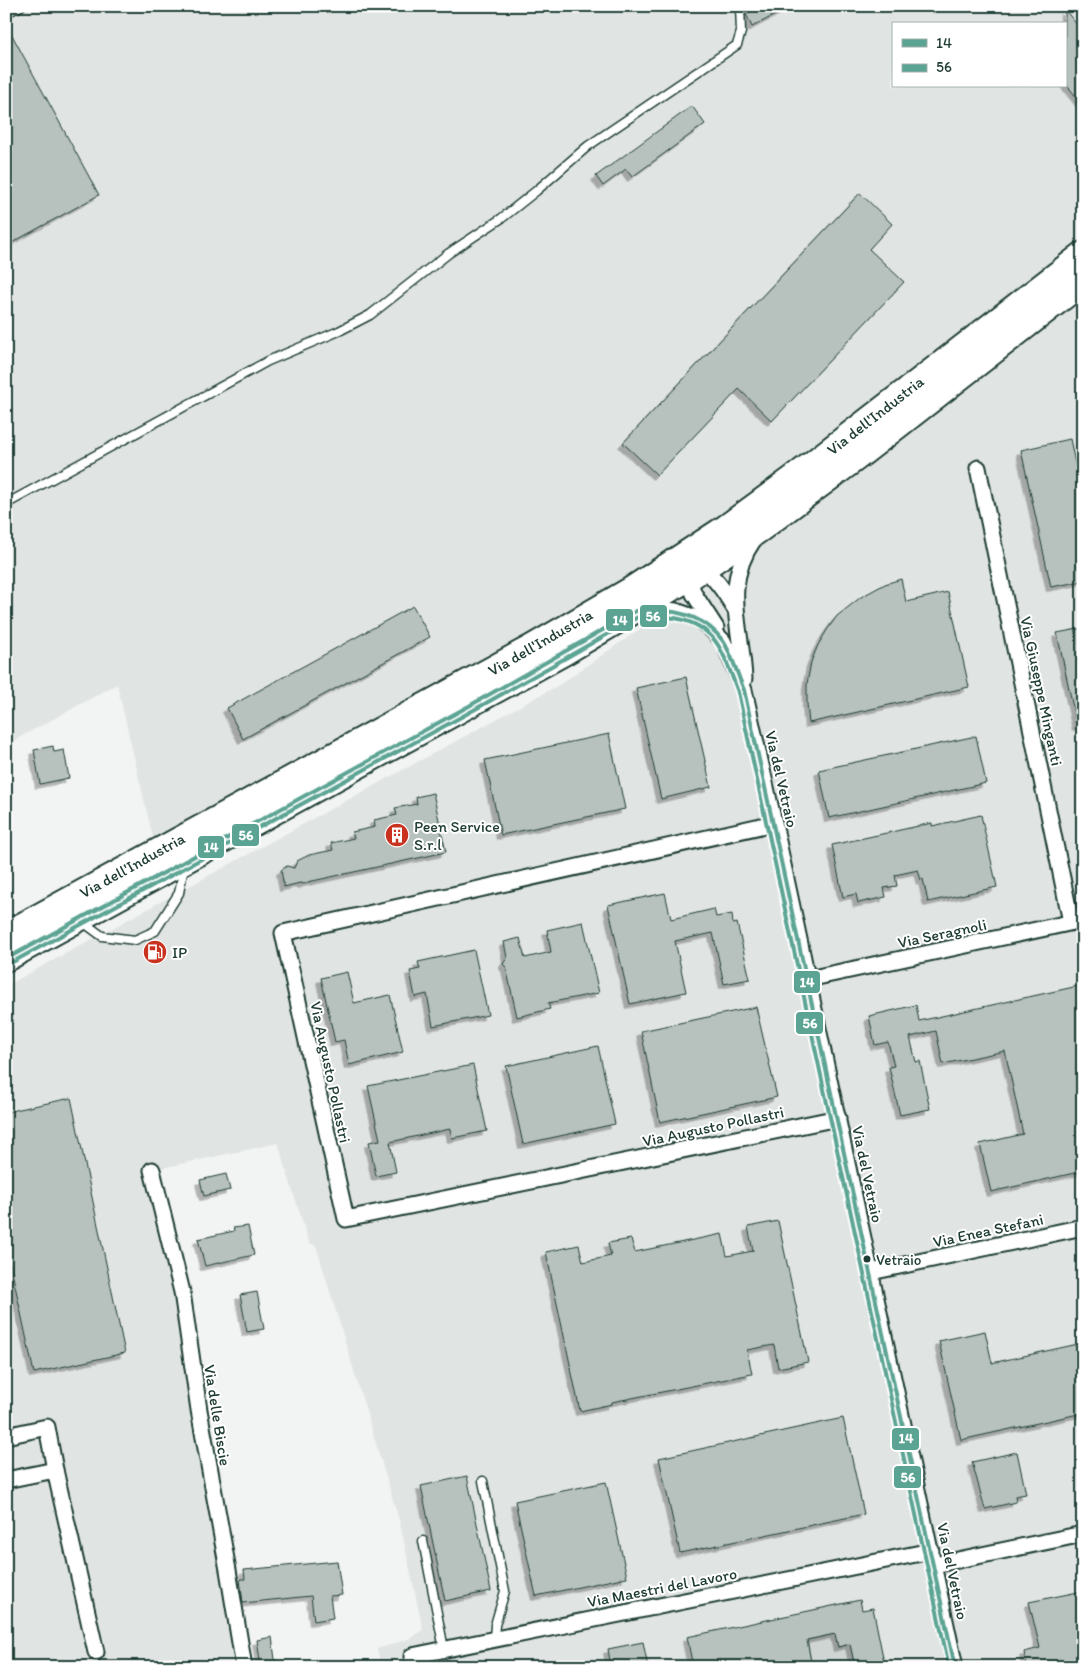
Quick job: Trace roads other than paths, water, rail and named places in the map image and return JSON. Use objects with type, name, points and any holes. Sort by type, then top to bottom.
[{"type":"main road","name":"Via dell'Industria","points":[[6,934],[530,648],[633,588],[726,527],[793,478],[1083,254]]},
{"type":"main road","name":"Via dell'Industria","points":[[6,959],[564,653],[636,611],[761,529],[1083,282]]},
{"type":"street","name":"Via Giuseppe Minganti","points":[[978,468],[1077,921]]},
{"type":"street","name":"Via del Vetraio","points":[[761,529],[747,549],[739,566],[736,586],[736,610],[743,653],[744,690],[956,1667]]},
{"type":"street","name":"Via del Vetraio","points":[[683,555],[696,573],[724,589],[736,610]]},
{"type":"street","name":"Via del Vetraio","points":[[696,573],[694,594],[722,641],[744,690]]},
{"type":"street","name":"Via del Vetraio","points":[[636,611],[656,609],[676,611],[696,618],[709,627],[722,641]]},
{"type":"street","name":"Via Augusto Pollastri","points":[[774,823],[283,933],[346,1219],[838,1118]]},
{"type":"street","name":"Via Seragnoli","points":[[808,980],[1077,921]]},
{"type":"street","name":"Via delle Biscie","points":[[152,1170],[182,1292],[199,1410],[244,1667]]},
{"type":"street","name":"Via Enea Stefani","points":[[871,1272],[1083,1227]]},
{"type":"street","points":[[6,1436],[47,1427],[96,1652]]},
{"type":"street","points":[[6,1480],[56,1470]]},
{"type":"street","points":[[932,1558],[1083,1534]]},
{"type":"street","name":"Via Maestri del Lavoro","points":[[414,1667],[412,1656],[444,1649],[932,1558]]},
{"type":"lane","points":[[6,13],[21,6]]},
{"type":"lane","points":[[6,504],[268,361],[339,331],[370,315],[449,252],[502,218],[523,202],[588,146],[737,45],[741,32],[740,6]]},
{"type":"lane","points":[[79,919],[102,936],[135,940],[155,930],[179,893],[185,862]]},
{"type":"lane","points":[[483,1481],[504,1590],[495,1624],[494,1639]]},
{"type":"lane","points":[[423,1541],[444,1649]]},
{"type":"place","name":"Peen Service S.r.l","points":[[397,835]]},
{"type":"place","name":"IP","points":[[155,952]]},
{"type":"place","name":"Vetraio","points":[[867,1259]]}]
